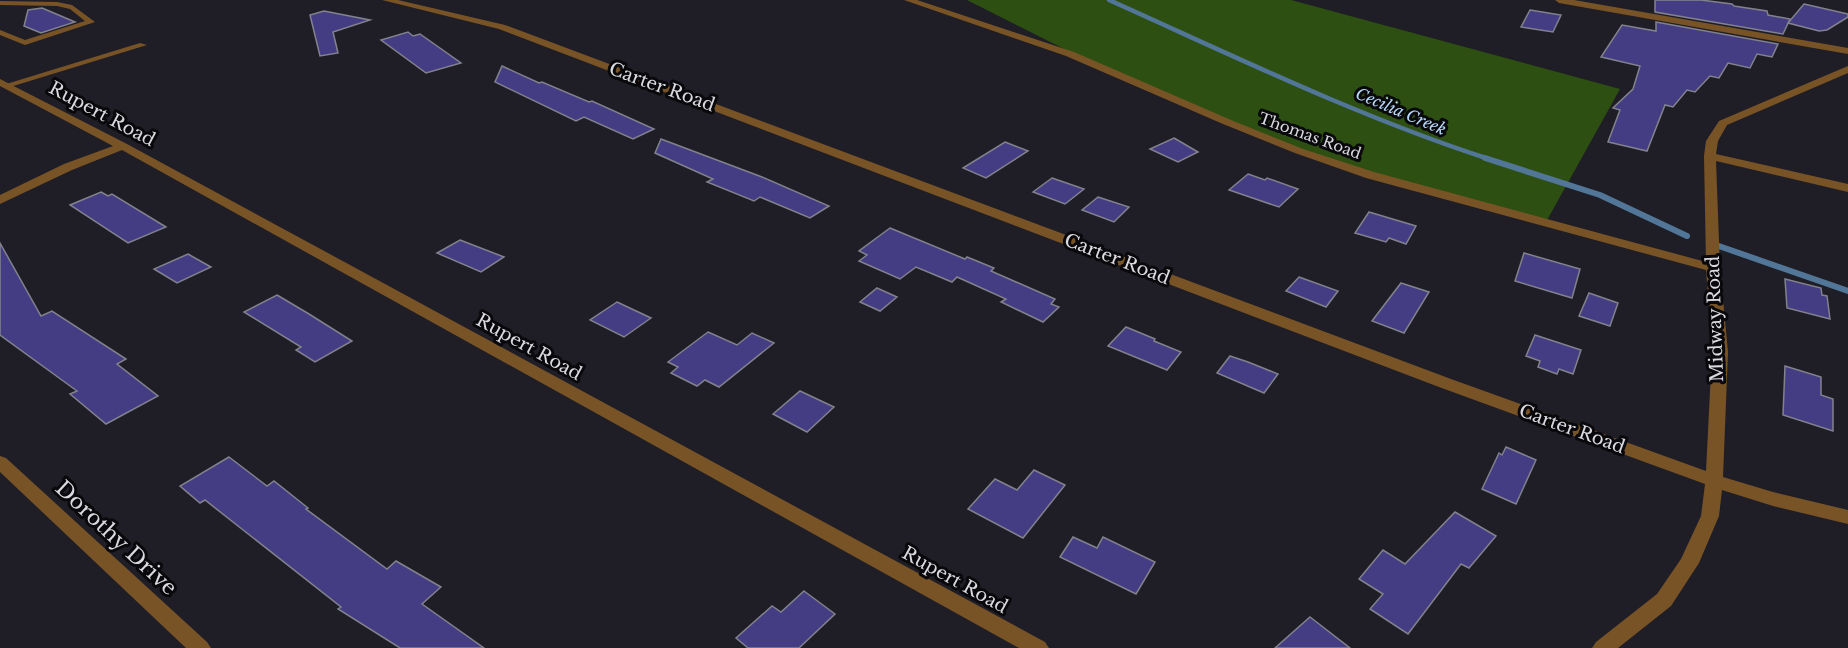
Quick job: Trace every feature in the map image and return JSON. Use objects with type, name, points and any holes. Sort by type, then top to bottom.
[{"type":"street","name":"Carter Road","points":[[386,0],[502,27],[1445,383],[1714,481],[1773,499],[1848,517]]},
{"type":"street","name":"Thomas Road","points":[[908,0],[1070,54],[1278,143],[1370,176],[1713,268]]},
{"type":"street","points":[[1559,0],[1848,51]]},
{"type":"street","name":"Midway Road","points":[[1603,648],[1664,600],[1683,572],[1710,516],[1714,481],[1720,352],[1713,268],[1710,156],[1712,141],[1723,123],[1848,69]]},
{"type":"street","name":"Rupert Road","points":[[7,86],[123,146],[1038,648]]},
{"type":"street","points":[[0,200],[68,167],[123,146]]},
{"type":"street","points":[[1710,156],[1848,188]]},
{"type":"street","name":"Dorothy Drive","points":[[0,462],[200,648]]},
{"type":"lane","points":[[0,3],[57,4],[72,7],[91,22],[25,43],[0,32]]},
{"type":"lane","points":[[7,86],[146,46]]},
{"type":"green space","points":[[967,0],[1291,0],[1620,89],[1546,222],[1308,156],[1126,80]]},
{"type":"building","points":[[1655,0],[1701,0],[1732,4],[1767,11],[1768,15],[1790,19],[1783,34],[1655,12]]},
{"type":"building","points":[[1804,4],[1848,14],[1848,17],[1827,30],[1819,31],[1788,23]]},
{"type":"building","points":[[42,8],[75,22],[41,33],[24,26],[28,10]]},
{"type":"building","points":[[1530,10],[1561,15],[1553,32],[1521,27]]},
{"type":"building","points":[[324,11],[370,20],[333,32],[338,53],[320,56],[310,15]]},
{"type":"building","points":[[1656,22],[1778,44],[1772,57],[1757,54],[1750,68],[1728,63],[1719,78],[1710,76],[1695,92],[1687,90],[1673,107],[1665,105],[1647,151],[1608,142],[1620,110],[1613,108],[1633,89],[1640,66],[1601,57],[1622,25],[1656,31]]},
{"type":"building","points":[[408,32],[413,36],[420,34],[461,63],[426,73],[381,40]]},
{"type":"building","points":[[502,66],[539,83],[542,82],[589,102],[592,101],[654,129],[633,139],[584,117],[576,121],[495,82]]},
{"type":"building","points":[[1174,138],[1198,152],[1178,162],[1150,149]]},
{"type":"building","points":[[661,139],[762,177],[829,206],[810,218],[760,197],[754,201],[707,182],[713,179],[655,153]]},
{"type":"building","points":[[1005,142],[1028,151],[986,178],[963,168]]},
{"type":"building","points":[[1248,174],[1298,189],[1279,207],[1229,190]]},
{"type":"building","points":[[1052,178],[1084,189],[1065,204],[1033,192]]},
{"type":"building","points":[[101,192],[108,196],[112,194],[166,227],[128,243],[70,205]]},
{"type":"building","points":[[1098,197],[1129,207],[1114,222],[1082,210]]},
{"type":"building","points":[[1369,212],[1416,226],[1406,244],[1389,238],[1386,242],[1355,233]]},
{"type":"building","points":[[890,228],[965,259],[967,257],[994,268],[991,271],[1055,299],[1051,304],[1059,307],[1043,322],[1001,302],[1006,299],[957,277],[952,282],[916,267],[900,279],[859,261],[867,255],[859,251]]},
{"type":"building","points":[[460,240],[504,257],[481,272],[437,253]]},
{"type":"building","points":[[0,243],[41,316],[52,311],[126,359],[117,364],[158,396],[106,424],[70,394],[77,391],[0,335]]},
{"type":"building","points":[[1524,253],[1580,269],[1572,298],[1515,281]]},
{"type":"building","points":[[188,254],[211,267],[177,283],[154,269]]},
{"type":"building","points":[[1299,277],[1338,291],[1326,307],[1286,291]]},
{"type":"building","points":[[1785,279],[1821,288],[1822,295],[1827,296],[1830,319],[1787,308]]},
{"type":"building","points":[[1401,283],[1429,292],[1404,333],[1372,321]]},
{"type":"building","points":[[877,288],[897,297],[880,311],[860,302]]},
{"type":"building","points":[[1589,293],[1618,303],[1610,326],[1579,316]]},
{"type":"building","points":[[277,295],[352,341],[315,362],[296,350],[301,347],[244,312]]},
{"type":"building","points":[[617,302],[651,318],[624,337],[590,320]]},
{"type":"building","points":[[1126,327],[1181,352],[1167,370],[1108,346]]},
{"type":"building","points":[[708,332],[737,345],[752,333],[774,343],[719,387],[705,380],[697,386],[671,373],[678,367],[668,362]]},
{"type":"building","points":[[1535,335],[1581,350],[1573,374],[1559,369],[1557,374],[1538,367],[1540,361],[1526,356]]},
{"type":"building","points":[[1230,356],[1278,374],[1264,393],[1217,373]]},
{"type":"building","points":[[1785,366],[1821,377],[1821,395],[1833,399],[1833,431],[1783,415]]},
{"type":"building","points":[[800,391],[834,407],[807,432],[773,414]]},
{"type":"building","points":[[1506,447],[1536,460],[1516,504],[1482,489],[1499,453],[1502,455]]},
{"type":"building","points":[[229,457],[267,486],[274,481],[308,508],[306,509],[387,569],[396,561],[441,587],[422,604],[484,648],[400,648],[338,609],[341,607],[205,500],[200,503],[180,486]]},
{"type":"building","points":[[1034,470],[1065,485],[1023,538],[968,509],[995,479],[1017,490]]},
{"type":"building","points":[[1455,512],[1496,536],[1469,568],[1461,564],[1408,634],[1370,609],[1383,594],[1359,579],[1383,550],[1405,564]]},
{"type":"building","points":[[1073,537],[1097,548],[1103,537],[1155,562],[1136,594],[1060,557]]},
{"type":"building","points":[[804,591],[835,614],[799,648],[748,648],[736,638],[772,606],[781,612]]},
{"type":"building","points":[[1310,617],[1350,648],[1275,648]]},
{"type":"waterway","name":"Cecilia Creek","points":[[1109,0],[1345,105],[1489,159]]},
{"type":"waterway","name":"Cecilia Creek","points":[[1485,158],[1600,195],[1687,236]]},
{"type":"waterway","name":"Cecilia Creek","points":[[1716,245],[1848,291]]}]
